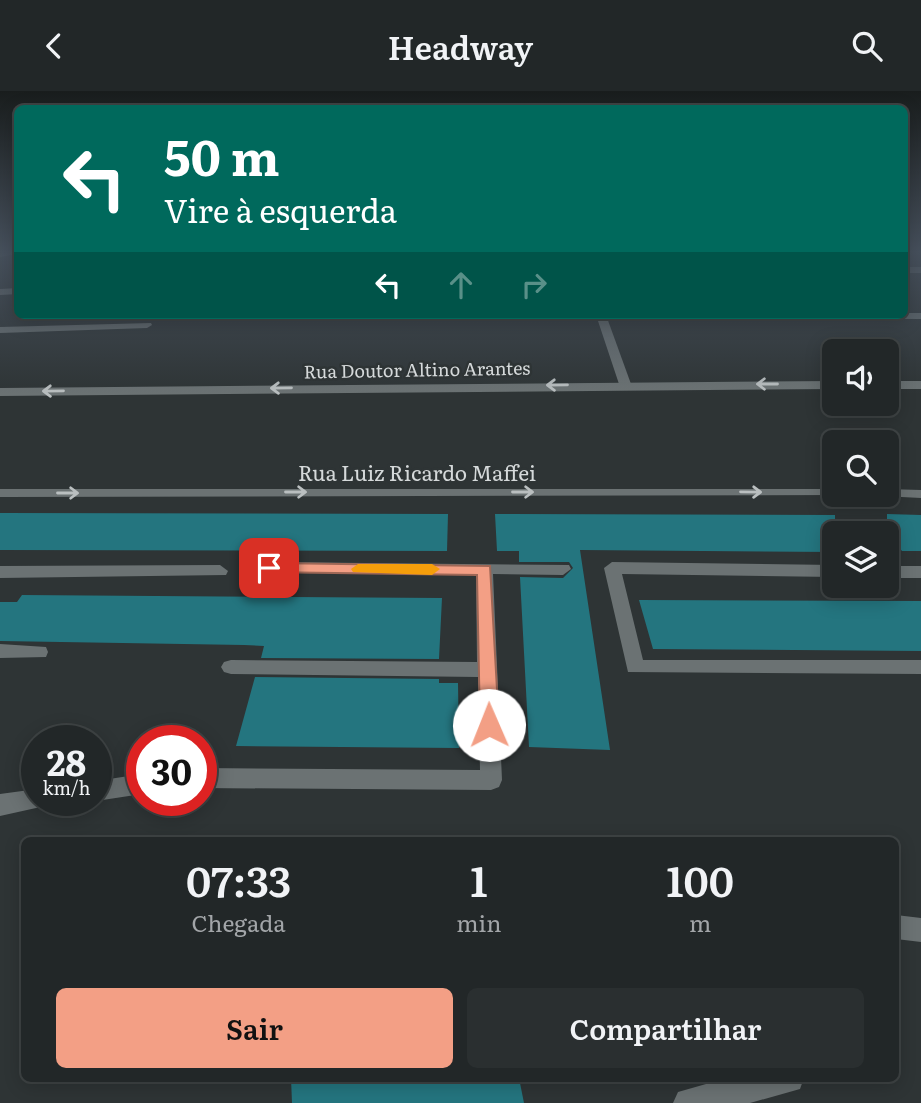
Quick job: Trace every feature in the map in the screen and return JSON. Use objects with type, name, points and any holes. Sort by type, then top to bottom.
[{"type":"street","points":[[602,319],[625,384]]},
{"type":"street","points":[[0,330],[147,325]]},
{"type":"street","name":"Rua Doutor Altino Arantes","points":[[0,392],[625,384],[822,385]]},
{"type":"street","points":[[899,385],[921,385]]},
{"type":"street","name":"Rua Luiz Ricardo Maffei","points":[[0,493],[822,493]]},
{"type":"street","points":[[899,493],[921,494]]},
{"type":"street","points":[[269,568],[563,569]]},
{"type":"street","points":[[822,571],[612,568],[635,667],[921,667]]},
{"type":"street","points":[[217,779],[320,777],[491,780],[484,570]]},
{"type":"street","points":[[0,572],[220,571]]},
{"type":"street","points":[[899,572],[921,572]]},
{"type":"street","points":[[0,651],[40,652]]},
{"type":"street","points":[[231,667],[488,670]]},
{"type":"street","points":[[0,805],[21,802]]},
{"type":"street","points":[[689,1103],[773,1082]]},
{"type":"lane","points":[[899,927],[921,930]]},
{"type":"building","points":[[0,513],[448,514],[447,551],[0,550]]},
{"type":"building","points":[[495,514],[835,515],[835,521],[822,521],[822,552],[580,550],[610,750],[529,747],[520,577],[563,578],[573,568],[569,562],[519,562],[519,551],[497,551]]},
{"type":"building","points":[[887,514],[921,515],[921,551],[902,551],[899,547],[899,521],[887,521]]},
{"type":"building","points":[[22,595],[442,598],[439,659],[261,658],[264,646],[0,641],[0,602],[17,602]]},
{"type":"building","points":[[639,600],[921,601],[921,651],[653,649]]},
{"type":"building","points":[[255,677],[439,679],[439,683],[458,683],[459,748],[236,746]]},
{"type":"building","points":[[291,1082],[520,1082],[524,1103],[292,1103]]},
{"type":"slow traffic","points":[[358,569],[432,569]]},
{"type":"route","points":[[269,568],[484,570],[489,725]]}]
